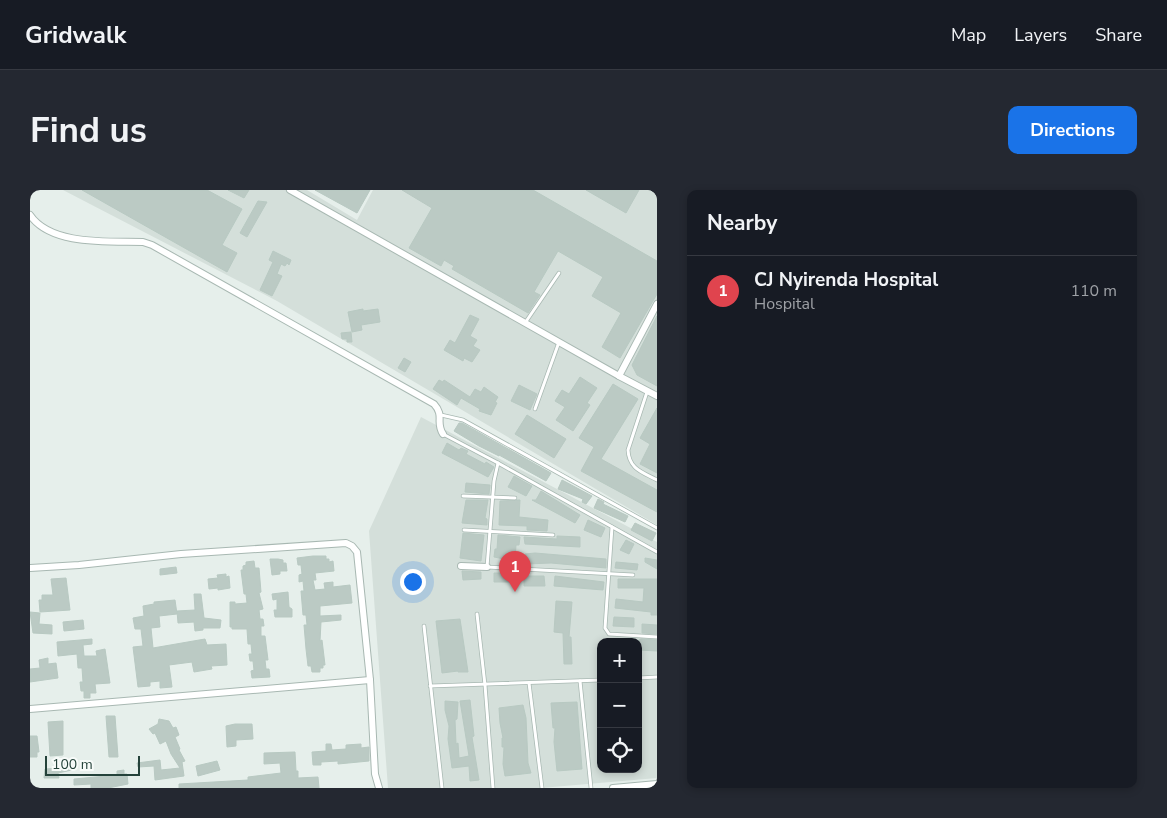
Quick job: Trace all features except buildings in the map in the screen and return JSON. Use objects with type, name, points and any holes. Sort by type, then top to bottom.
[{"type":"street","points":[[290,190],[657,396]]},
{"type":"street","points":[[30,215],[44,229],[60,236],[152,244],[434,404],[441,415],[440,429],[442,434]]},
{"type":"street","points":[[619,376],[657,304]]},
{"type":"street","points":[[30,568],[79,565],[181,554],[346,543],[352,546],[357,552],[370,680],[375,774],[379,788]]},
{"type":"street","points":[[461,566],[487,568]]},
{"type":"street","points":[[30,709],[370,680]]},
{"type":"street","points":[[613,788],[657,784]]},
{"type":"lane","points":[[525,323],[559,272]]},
{"type":"lane","points":[[535,409],[558,342]]},
{"type":"lane","points":[[647,391],[628,450],[628,460],[635,468],[657,480]]},
{"type":"lane","points":[[441,415],[463,420],[657,528]]},
{"type":"lane","points":[[442,434],[498,463],[657,552]]},
{"type":"lane","points":[[498,463],[494,476],[487,568],[633,575]]},
{"type":"lane","points":[[463,496],[515,498]]},
{"type":"lane","points":[[612,527],[605,628],[609,634],[657,637]]},
{"type":"lane","points":[[464,530],[553,535]]},
{"type":"lane","points":[[477,614],[493,788]]},
{"type":"lane","points":[[424,626],[442,788]]},
{"type":"lane","points":[[642,678],[657,677]]},
{"type":"lane","points":[[430,686],[485,686],[597,680]]},
{"type":"lane","points":[[580,681],[591,788]]},
{"type":"lane","points":[[529,683],[542,788]]},
{"type":"shaded area","points":[[63,190],[307,190],[357,220],[373,190],[657,190],[657,525],[277,301]]},
{"type":"shaded area","points":[[421,417],[657,542],[657,778],[541,788],[388,788],[369,531]]},
{"type":"place","name":"CJ Nyirenda Hospital","points":[[515,592]]}]
